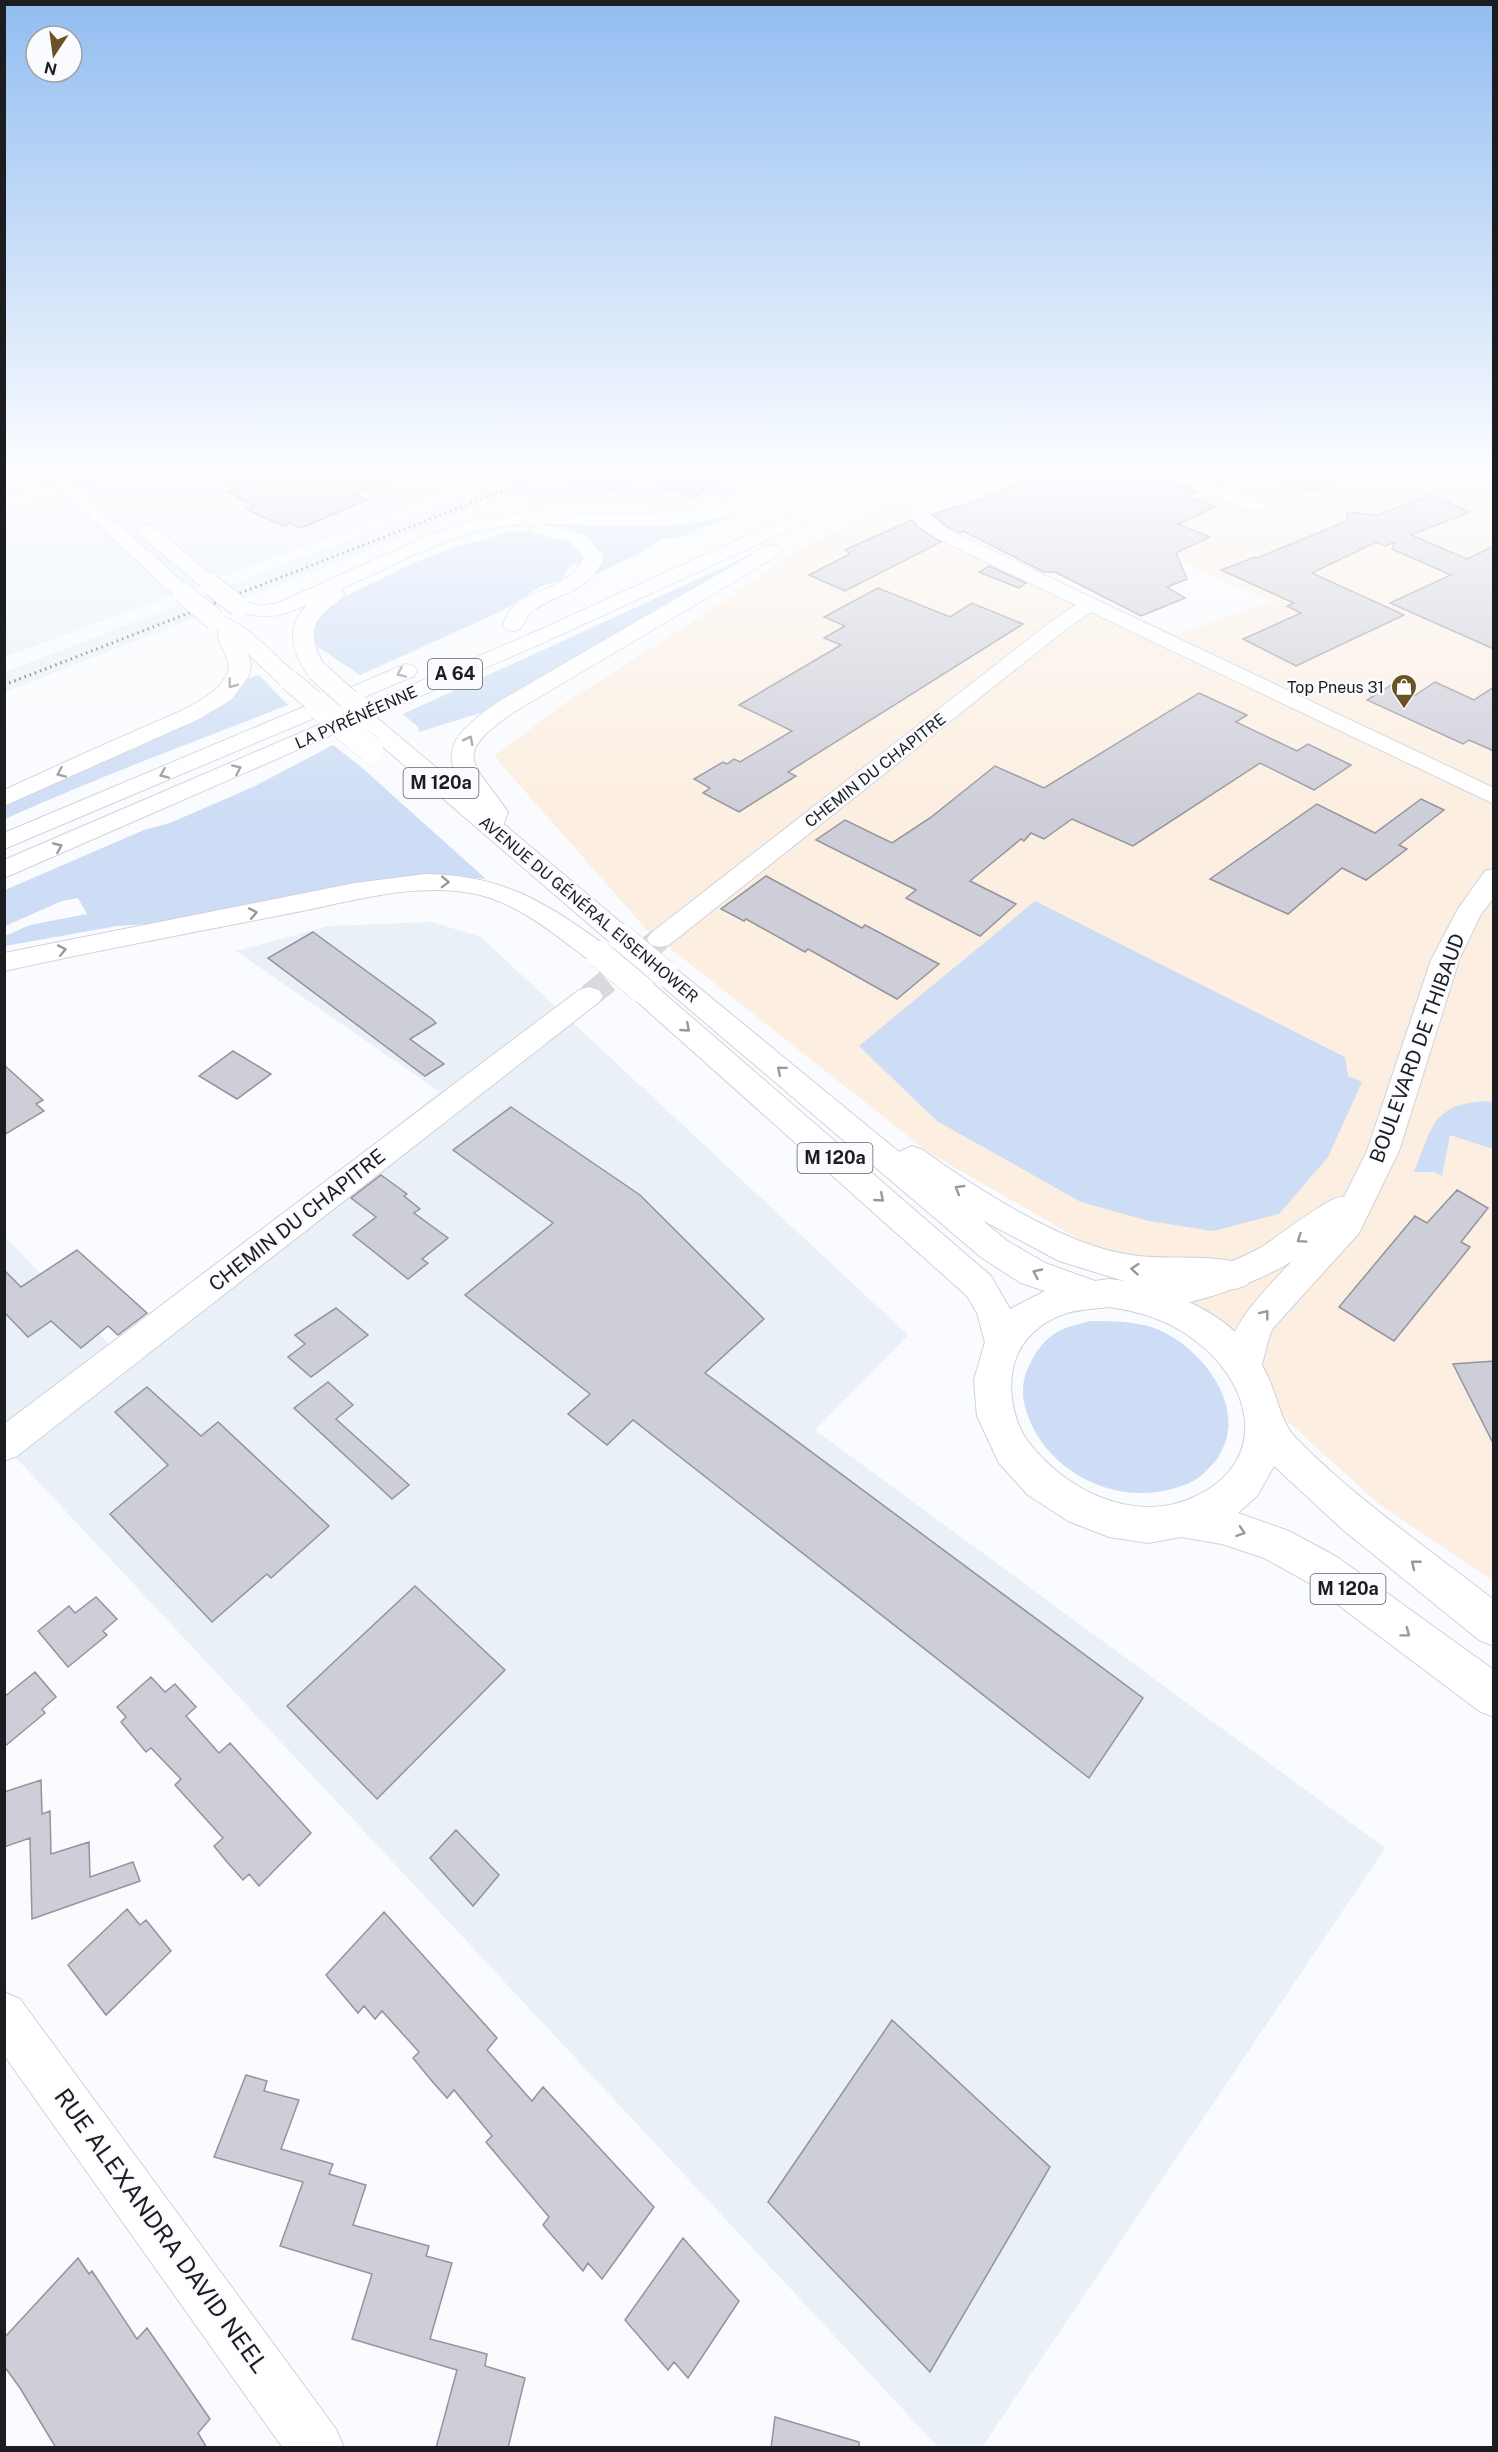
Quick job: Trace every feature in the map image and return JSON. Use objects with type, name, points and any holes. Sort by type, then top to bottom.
[{"type":"main road","name":"AVENUE DU GÉNÉRAL EISENHOWER","points":[[175,585],[222,625],[303,675],[349,710],[362,717],[380,744],[492,827],[621,937],[653,982],[979,1286],[991,1302],[998,1318],[1003,1343]]},
{"type":"main road","name":"AVENUE DU GÉNÉRAL EISENHOWER","points":[[212,585],[238,606],[247,623],[570,921],[599,954],[653,982],[825,1108],[994,1249],[1034,1273],[1092,1294]]},
{"type":"main road","points":[[238,606],[261,612],[283,608],[333,585]]},
{"type":"main road","points":[[303,675],[301,631],[306,619],[320,604],[354,585]]},
{"type":"main road","points":[[513,625],[521,610],[569,585]]},
{"type":"main road","name":"LA PYRÉNÉENNE","points":[[4,870],[531,641],[653,585]]},
{"type":"main road","points":[[492,827],[496,812],[470,783],[463,769],[462,756],[466,742],[474,730],[484,721],[714,585]]},
{"type":"main road","name":"A 64","points":[[491,634],[597,588]]},
{"type":"main road","points":[[4,799],[189,715],[223,695],[238,676],[240,664],[236,651],[222,625]]},
{"type":"main road","name":"LA PYRÉNÉENNE","points":[[4,842],[426,662]]},
{"type":"main road","name":"BOULEVARD DE THIBAUD","points":[[1244,1367],[1249,1341],[1261,1318],[1347,1224],[1383,1151],[1445,960],[1467,915],[1494,877]]},
{"type":"main road","points":[[4,962],[374,890],[444,881],[473,885],[502,893],[536,911],[599,954]]},
{"type":"main road","points":[[825,1108],[873,1126],[924,1167],[1046,1240],[1081,1256],[1125,1268],[1167,1271],[1205,1270],[1235,1275]]},
{"type":"main road","name":"BOULEVARD DE THIBAUD","points":[[1127,1295],[1194,1288],[1235,1275],[1274,1257],[1309,1234],[1363,1190]]},
{"type":"main road","points":[[1092,1294],[1127,1295],[1172,1309],[1206,1327],[1227,1346],[1244,1367],[1254,1386],[1264,1425],[1263,1446],[1256,1467],[1244,1485],[1228,1501],[1208,1514],[1184,1521],[1154,1525],[1123,1522],[1092,1514],[1063,1500],[1038,1482],[1017,1460],[1002,1437],[994,1412],[990,1388],[994,1364],[1003,1343],[1019,1323],[1039,1309],[1064,1299],[1092,1294]]},
{"type":"main road","name":"M 120a","points":[[1264,1425],[1282,1449],[1356,1516],[1494,1626]]},
{"type":"main road","name":"M 120a","points":[[1184,1521],[1222,1526],[1264,1540],[1323,1570],[1494,1696]]},
{"type":"street","points":[[1051,585],[1494,797]]},
{"type":"street","name":"CHEMIN DU CHAPITRE","points":[[660,939],[1054,628],[1091,604]]},
{"type":"street","name":"CHEMIN DU CHAPITRE","points":[[4,1445],[589,996]]},
{"type":"street","name":"RUE ALEXANDRA DAVID NEEL","points":[[4,2016],[317,2448]]},
{"type":"shaded area","points":[[5,585],[199,585],[5,657]]},
{"type":"shaded area","points":[[230,585],[278,585],[5,692],[5,672]]},
{"type":"shaded area","points":[[367,585],[544,585],[500,612],[360,675],[318,647],[311,634],[322,612]]},
{"type":"shaded area","points":[[684,585],[703,585],[490,710],[419,732],[418,727],[403,714]]},
{"type":"shaded area","points":[[747,585],[1070,585],[1176,635],[1270,601],[1235,585],[1493,585],[1493,1581],[1379,1504],[1098,1250],[928,1152],[647,930],[494,756],[568,701]]},
{"type":"shaded area","points":[[259,675],[288,705],[110,774],[5,819],[4,806],[228,699],[247,679]]},
{"type":"shaded area","points":[[333,745],[360,766],[486,879],[434,875],[164,923],[117,926],[5,946],[5,936],[30,925],[87,914],[78,898],[62,901],[5,926],[5,890],[144,830],[170,823],[255,786]]},
{"type":"shaded area","points":[[1035,901],[1345,1057],[1348,1076],[1362,1082],[1328,1157],[1279,1214],[1213,1231],[1149,1221],[1081,1202],[937,1121],[859,1046]]},
{"type":"shaded area","points":[[432,922],[481,937],[908,1335],[815,1430],[1385,1848],[982,2447],[938,2447],[5,1446],[5,1237],[113,1348],[440,1092],[236,951],[329,926]]},
{"type":"shaded area","points":[[1493,1102],[1493,1149],[1450,1135],[1442,1176],[1434,1172],[1414,1172],[1430,1131],[1443,1114],[1467,1103]]},
{"type":"shaded area","points":[[1090,1321],[1116,1321],[1157,1329],[1189,1349],[1215,1379],[1224,1397],[1228,1415],[1227,1434],[1218,1457],[1198,1478],[1175,1488],[1142,1493],[1101,1486],[1082,1478],[1065,1466],[1049,1452],[1037,1435],[1028,1416],[1023,1390],[1032,1359],[1038,1349],[1059,1331]]},
{"type":"building","points":[[832,585],[856,585],[845,591]]},
{"type":"building","points":[[1081,585],[1171,585],[1167,587],[1185,598],[1141,616]]},
{"type":"building","points":[[1255,585],[1339,585],[1404,615],[1296,666],[1243,639],[1301,613],[1287,606],[1294,603]]},
{"type":"building","points":[[1428,585],[1494,585],[1494,649],[1390,603]]},
{"type":"building","points":[[878,588],[950,617],[972,603],[1023,624],[788,772],[796,776],[739,812],[703,793],[710,788],[694,779],[723,762],[727,764],[734,759],[740,762],[792,731],[739,705],[841,645],[824,638],[845,626],[824,617]]},
{"type":"building","points":[[1435,682],[1474,700],[1494,687],[1494,751],[1469,740],[1463,744],[1367,700],[1391,685],[1414,696]]},
{"type":"building","points":[[1199,693],[1247,715],[1236,722],[1297,751],[1308,744],[1351,765],[1314,790],[1260,763],[1133,846],[1072,819],[1044,839],[1031,833],[1024,841],[1021,839],[970,881],[1016,904],[980,936],[906,898],[916,890],[816,840],[845,820],[892,843],[930,818],[995,766],[1044,788]]},
{"type":"building","points":[[1421,799],[1444,810],[1399,845],[1407,849],[1366,880],[1342,868],[1288,914],[1210,879],[1317,804],[1375,833]]},
{"type":"building","points":[[766,876],[862,928],[865,925],[939,964],[897,999],[808,949],[805,952],[746,919],[744,921],[721,909]]},
{"type":"building","points":[[313,932],[436,1023],[410,1039],[444,1064],[425,1076],[268,958]]},
{"type":"building","points":[[233,1051],[271,1074],[237,1099],[199,1076]]},
{"type":"building","points":[[4,1065],[43,1100],[36,1104],[44,1111],[4,1135]]},
{"type":"building","points":[[511,1107],[640,1195],[764,1319],[705,1373],[1143,1698],[1089,1778],[633,1420],[607,1445],[568,1414],[590,1394],[465,1295],[553,1223],[453,1150]]},
{"type":"building","points":[[381,1175],[407,1194],[404,1196],[420,1209],[414,1213],[448,1238],[422,1259],[428,1263],[408,1279],[353,1235],[376,1217],[351,1198]]},
{"type":"building","points":[[1457,1190],[1488,1208],[1461,1242],[1470,1247],[1394,1341],[1339,1307],[1415,1216],[1427,1223]]},
{"type":"building","points":[[77,1250],[147,1313],[118,1335],[108,1326],[81,1348],[51,1321],[28,1337],[4,1312],[4,1270],[21,1287]]},
{"type":"building","points":[[336,1308],[368,1335],[311,1377],[288,1357],[305,1344],[295,1335]]},
{"type":"building","points":[[1494,1361],[1494,1445],[1453,1364]]},
{"type":"building","points":[[328,1382],[353,1405],[336,1419],[409,1485],[392,1499],[294,1408]]},
{"type":"building","points":[[147,1387],[201,1436],[218,1422],[329,1526],[271,1578],[267,1574],[212,1622],[110,1514],[168,1465],[115,1412]]},
{"type":"building","points":[[415,1586],[505,1670],[377,1799],[287,1706]]},
{"type":"building","points":[[96,1597],[117,1619],[103,1631],[107,1635],[68,1667],[38,1631],[69,1606],[75,1613]]},
{"type":"building","points":[[35,1672],[56,1697],[42,1709],[45,1713],[4,1747],[4,1697]]},
{"type":"building","points":[[151,1677],[165,1692],[175,1684],[196,1707],[186,1716],[219,1753],[230,1743],[311,1833],[259,1886],[249,1874],[243,1880],[214,1846],[223,1838],[175,1785],[181,1779],[151,1748],[146,1752],[121,1722],[126,1717],[117,1707]]},
{"type":"building","points":[[41,1780],[42,1814],[50,1811],[51,1854],[89,1842],[90,1877],[133,1862],[140,1881],[32,1919],[30,1838],[4,1847],[4,1792]]},
{"type":"building","points":[[456,1830],[499,1875],[473,1906],[430,1858]]},
{"type":"building","points":[[127,1909],[140,1925],[146,1920],[171,1951],[106,2015],[68,1965]]},
{"type":"building","points":[[384,1912],[497,2038],[487,2050],[532,2101],[543,2087],[654,2207],[602,2279],[588,2263],[583,2271],[543,2225],[549,2217],[486,2142],[492,2136],[454,2090],[447,2098],[413,2058],[419,2052],[382,2011],[375,2019],[364,2006],[358,2013],[326,1975]]},
{"type":"building","points":[[892,2020],[1050,2167],[930,2372],[768,2202]]},
{"type":"building","points":[[246,2075],[267,2081],[264,2091],[299,2100],[281,2149],[333,2164],[329,2174],[366,2185],[353,2225],[429,2246],[426,2256],[452,2263],[430,2339],[487,2354],[485,2366],[525,2378],[508,2448],[436,2448],[457,2370],[352,2339],[372,2274],[280,2246],[303,2182],[214,2157]]},
{"type":"building","points":[[683,2238],[739,2301],[688,2378],[674,2362],[668,2370],[625,2320]]},
{"type":"building","points":[[78,2258],[89,2274],[92,2271],[137,2339],[147,2328],[210,2419],[198,2433],[207,2448],[56,2448],[4,2366],[4,2338]]},
{"type":"building","points":[[775,2417],[859,2442],[859,2448],[771,2448]]},
{"type":"tunnel","points":[[589,996],[660,939]]},
{"type":"railway","points":[[4,685],[260,585]]},
{"type":"place","name":"Top Pneus 31","points":[[1404,710]]}]
